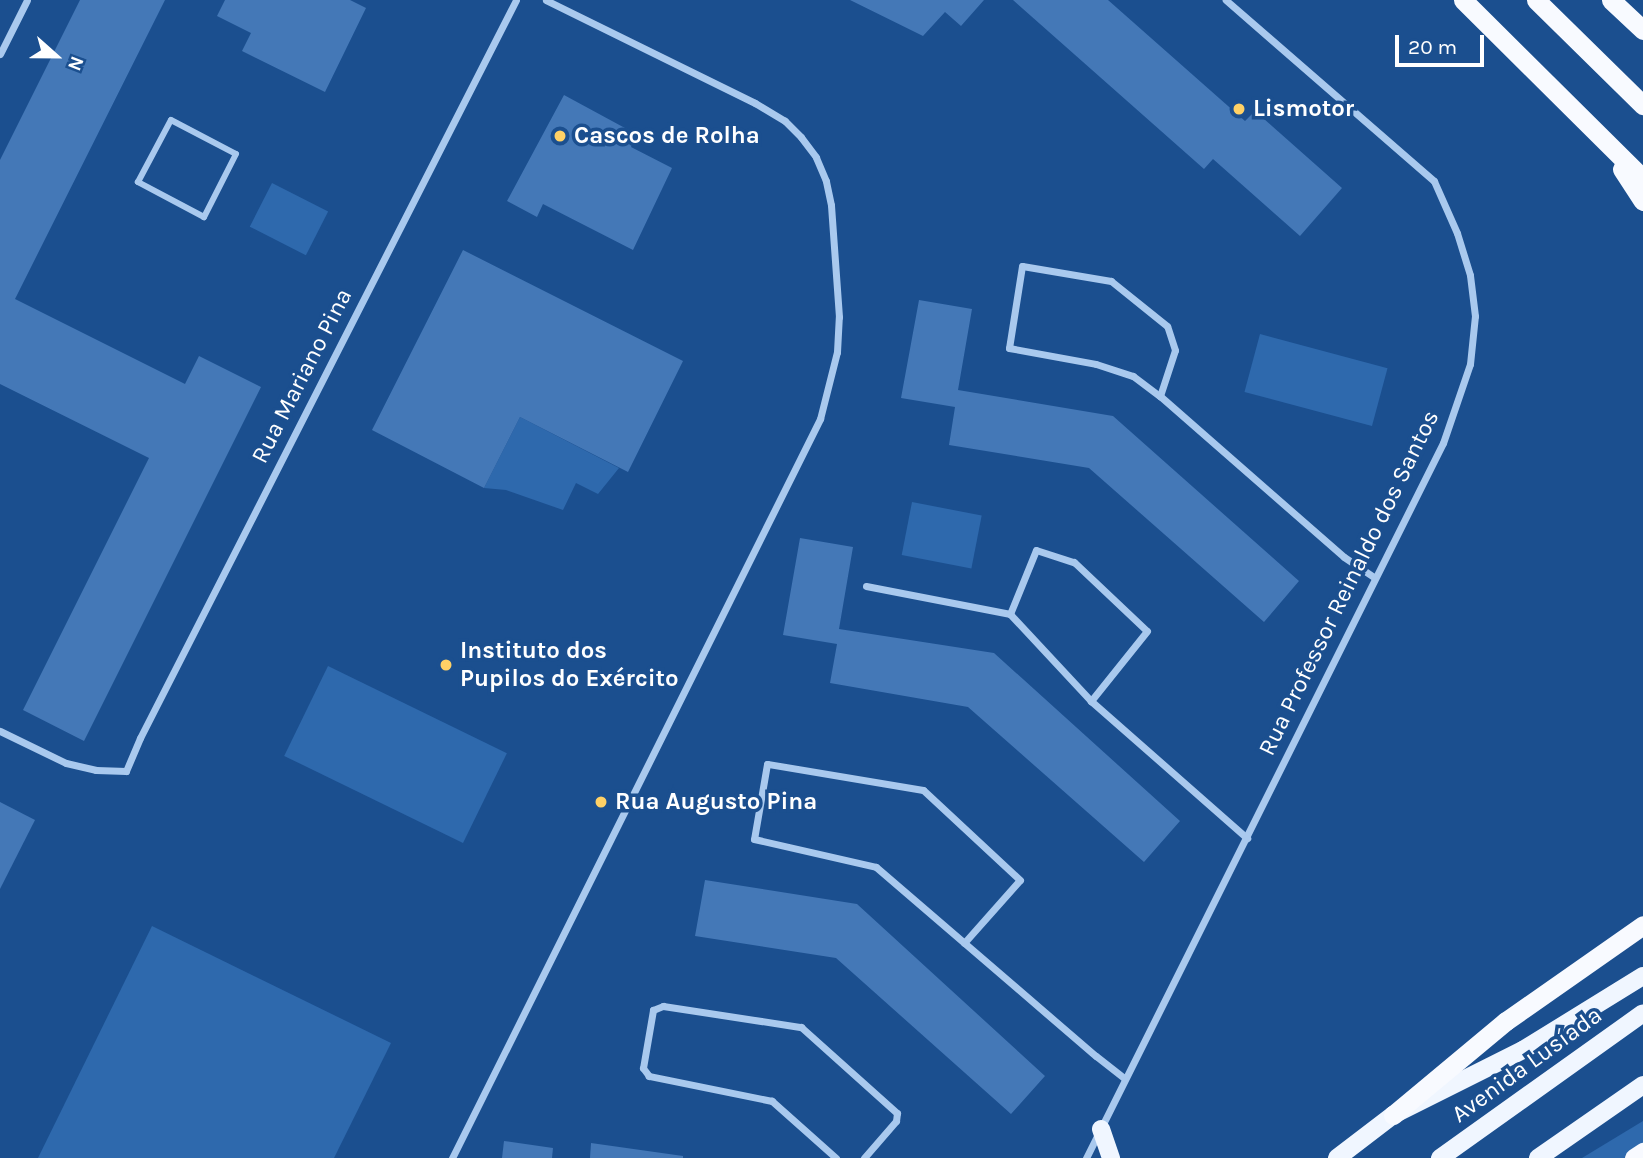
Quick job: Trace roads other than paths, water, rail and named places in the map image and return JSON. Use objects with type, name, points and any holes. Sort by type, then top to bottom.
[{"type":"highway","points":[[1463,0],[1597,130],[1643,179]]},
{"type":"highway","points":[[1536,0],[1643,105]]},
{"type":"highway","points":[[1611,0],[1643,30]]},
{"type":"highway","points":[[1597,130],[1643,201]]},
{"type":"highway","points":[[1393,1115],[1506,1021],[1643,925]]},
{"type":"highway","points":[[1634,1158],[1643,1152]]},
{"type":"main road","points":[[1337,1158],[1393,1115],[1523,1050],[1643,976]]},
{"type":"main road","name":"Avenida Lusíada","points":[[1440,1158],[1643,1013]]},
{"type":"main road","points":[[1538,1158],[1643,1085]]},
{"type":"main road","points":[[1101,1129],[1111,1158]]},
{"type":"street","points":[[0,54],[27,0]]},
{"type":"street","name":"Rua Mariano Pina","points":[[0,731],[66,763],[96,770],[126,771],[140,738],[516,0]]},
{"type":"street","points":[[452,1158],[820,419],[838,352],[839,317],[831,205],[826,181],[816,157],[801,136],[785,121],[755,103],[546,0]]},
{"type":"street","name":"Rua Professor Reinaldo dos Santos","points":[[1086,1158],[1443,443],[1470,363],[1475,316],[1470,275],[1457,233],[1434,181],[1226,0]]},
{"type":"street","points":[[171,120],[236,155],[204,217],[138,182],[171,120]]},
{"type":"street","points":[[1160,396],[1175,350],[1167,326],[1111,281],[1022,266],[1009,348],[1096,364],[1133,376],[1160,396],[1344,557],[1375,578]]},
{"type":"street","points":[[1010,614],[1036,550],[1074,562],[1147,631],[1091,701]]},
{"type":"street","points":[[866,586],[1010,614],[1091,701],[1247,838]]},
{"type":"street","points":[[964,943],[1020,880],[923,790],[767,764],[754,839],[876,867],[964,943],[1124,1078]]},
{"type":"street","points":[[836,1158],[772,1101],[649,1076],[643,1068],[653,1010],[663,1006],[801,1027],[897,1113],[896,1121],[864,1158]]},
{"type":"place","name":"Lismotor","points":[[1239,109]]},
{"type":"place","name":"Cascos de Rolha","points":[[560,136]]},
{"type":"place","name":"Instituto dos Pupilos do Exército","points":[[446,665]]},
{"type":"place","name":"Rua Augusto Pina","points":[[601,802]]}]
